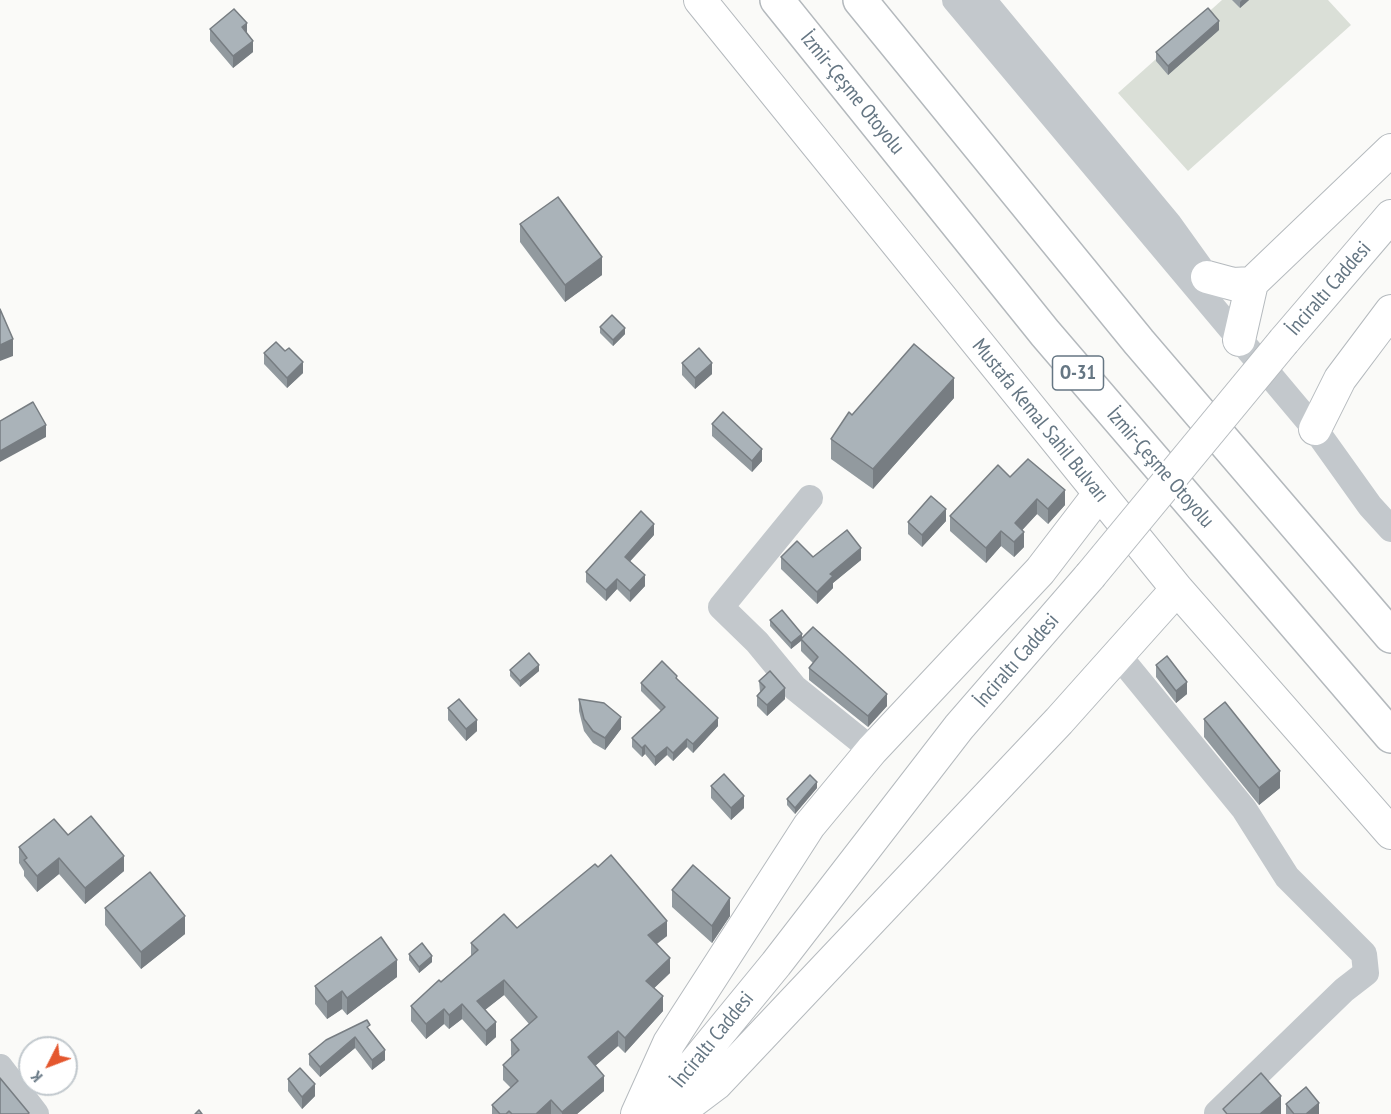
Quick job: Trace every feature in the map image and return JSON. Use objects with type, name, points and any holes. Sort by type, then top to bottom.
[{"type":"highway","name":"İzmir-Çeşme Otoyolu","points":[[777,0],[1044,333],[1391,736]]},
{"type":"highway","points":[[860,0],[1139,342],[1391,636]]},
{"type":"main road","name":"Mustafa Kemal Sahil Bulvarı","points":[[700,0],[1177,589],[1391,833]]},
{"type":"main road","points":[[1231,331],[1252,283],[1391,150]]},
{"type":"main road","name":"İnciraltı Caddesi","points":[[653,1114],[776,964],[959,728],[1090,576],[1284,341],[1391,216]]},
{"type":"main road","points":[[1207,277],[1233,284],[1252,283]]},
{"type":"main road","points":[[1315,429],[1340,379],[1391,311]]},
{"type":"main road","points":[[637,1114],[669,1044],[802,836],[872,750],[1040,571],[1099,494]]},
{"type":"main road","points":[[676,1114],[716,1084],[1059,721],[1177,589]]},
{"type":"street","points":[[955,0],[1315,429],[1370,506],[1391,529]]},
{"type":"street","points":[[983,0],[1170,224],[1207,277],[1231,331]]},
{"type":"street","points":[[810,498],[721,607],[757,642],[795,688],[872,750]]},
{"type":"street","points":[[1118,655],[1244,809],[1287,877],[1364,954],[1366,973],[1344,990],[1217,1113]]},
{"type":"street","points":[[0,1067],[36,1114]]},
{"type":"shaded area","points":[[1222,0],[1328,0],[1351,25],[1188,171],[1118,93]]},
{"type":"building","points":[[1208,8],[1219,21],[1168,66],[1156,52]]},
{"type":"building","points":[[234,9],[247,23],[242,27],[253,41],[233,56],[210,29]]},
{"type":"building","points":[[558,197],[602,257],[565,285],[520,224]]},
{"type":"building","points":[[0,309],[13,339],[0,345]]},
{"type":"building","points":[[612,315],[625,328],[613,340],[600,327]]},
{"type":"building","points":[[276,342],[285,351],[289,348],[303,362],[287,378],[264,353]]},
{"type":"building","points":[[914,344],[954,378],[873,469],[831,439],[849,412],[852,415]]},
{"type":"building","points":[[699,348],[712,363],[695,378],[682,363]]},
{"type":"building","points":[[33,402],[46,425],[0,451],[0,421]]},
{"type":"building","points":[[723,412],[762,449],[752,461],[712,424]]},
{"type":"building","points":[[1028,459],[1065,490],[1048,509],[1037,499],[1015,523],[1024,532],[1014,542],[1001,531],[986,548],[950,516],[998,465],[1010,477]]},
{"type":"building","points":[[931,496],[946,509],[922,535],[908,522]]},
{"type":"building","points":[[641,511],[654,524],[625,557],[645,575],[630,591],[617,579],[606,590],[586,572]]},
{"type":"building","points":[[847,530],[861,548],[830,574],[833,576],[817,592],[781,557],[797,541],[813,557]]},
{"type":"building","points":[[782,610],[802,634],[791,643],[770,620]]},
{"type":"building","points":[[813,627],[887,694],[868,716],[809,668],[818,657],[801,639]]},
{"type":"building","points":[[529,653],[539,665],[520,681],[510,670]]},
{"type":"building","points":[[1167,656],[1187,682],[1176,691],[1156,665]]},
{"type":"building","points":[[662,661],[677,676],[676,678],[718,718],[693,744],[687,739],[673,753],[667,747],[655,757],[645,745],[642,748],[632,738],[665,707],[641,683]]},
{"type":"building","points":[[770,671],[785,688],[767,705],[757,696],[765,687],[759,681]]},
{"type":"building","points":[[459,699],[477,720],[466,729],[448,708]]},
{"type":"building","points":[[579,699],[604,703],[621,717],[605,738],[593,731],[584,719]]},
{"type":"building","points":[[1225,702],[1280,771],[1259,788],[1204,719]]},
{"type":"building","points":[[724,774],[744,796],[731,808],[711,786]]},
{"type":"building","points":[[810,775],[817,782],[795,808],[787,799]]},
{"type":"building","points":[[91,816],[124,856],[85,888],[59,858],[37,876],[24,860],[27,858],[19,847],[54,819],[68,835]]},
{"type":"building","points":[[611,855],[667,921],[648,935],[670,958],[646,981],[663,996],[625,1038],[618,1031],[588,1057],[604,1076],[562,1112],[551,1100],[536,1114],[512,1114],[509,1111],[506,1114],[500,1114],[492,1105],[518,1081],[503,1065],[519,1050],[511,1040],[537,1017],[504,980],[477,1001],[496,1022],[486,1031],[462,1004],[449,1015],[444,1009],[426,1024],[411,1006],[439,980],[441,982],[478,950],[471,943],[504,914],[517,928],[595,864],[598,867]]},
{"type":"building","points":[[693,865],[730,898],[712,926],[672,890]]},
{"type":"building","points":[[150,872],[185,916],[141,952],[105,908]]},
{"type":"building","points":[[381,937],[397,960],[347,998],[342,991],[327,1002],[315,986]]},
{"type":"building","points":[[422,943],[432,956],[419,967],[409,954]]},
{"type":"building","points":[[367,1020],[370,1025],[367,1027],[385,1050],[372,1060],[355,1037],[320,1067],[309,1054],[326,1040]]},
{"type":"building","points":[[300,1068],[315,1084],[302,1097],[288,1079]]},
{"type":"building","points":[[1261,1073],[1281,1096],[1260,1114],[1227,1114],[1223,1109]]},
{"type":"building","points":[[0,1078],[29,1113],[28,1114],[0,1114]]},
{"type":"building","points":[[1306,1087],[1319,1103],[1306,1114],[1294,1114],[1286,1104]]}]
